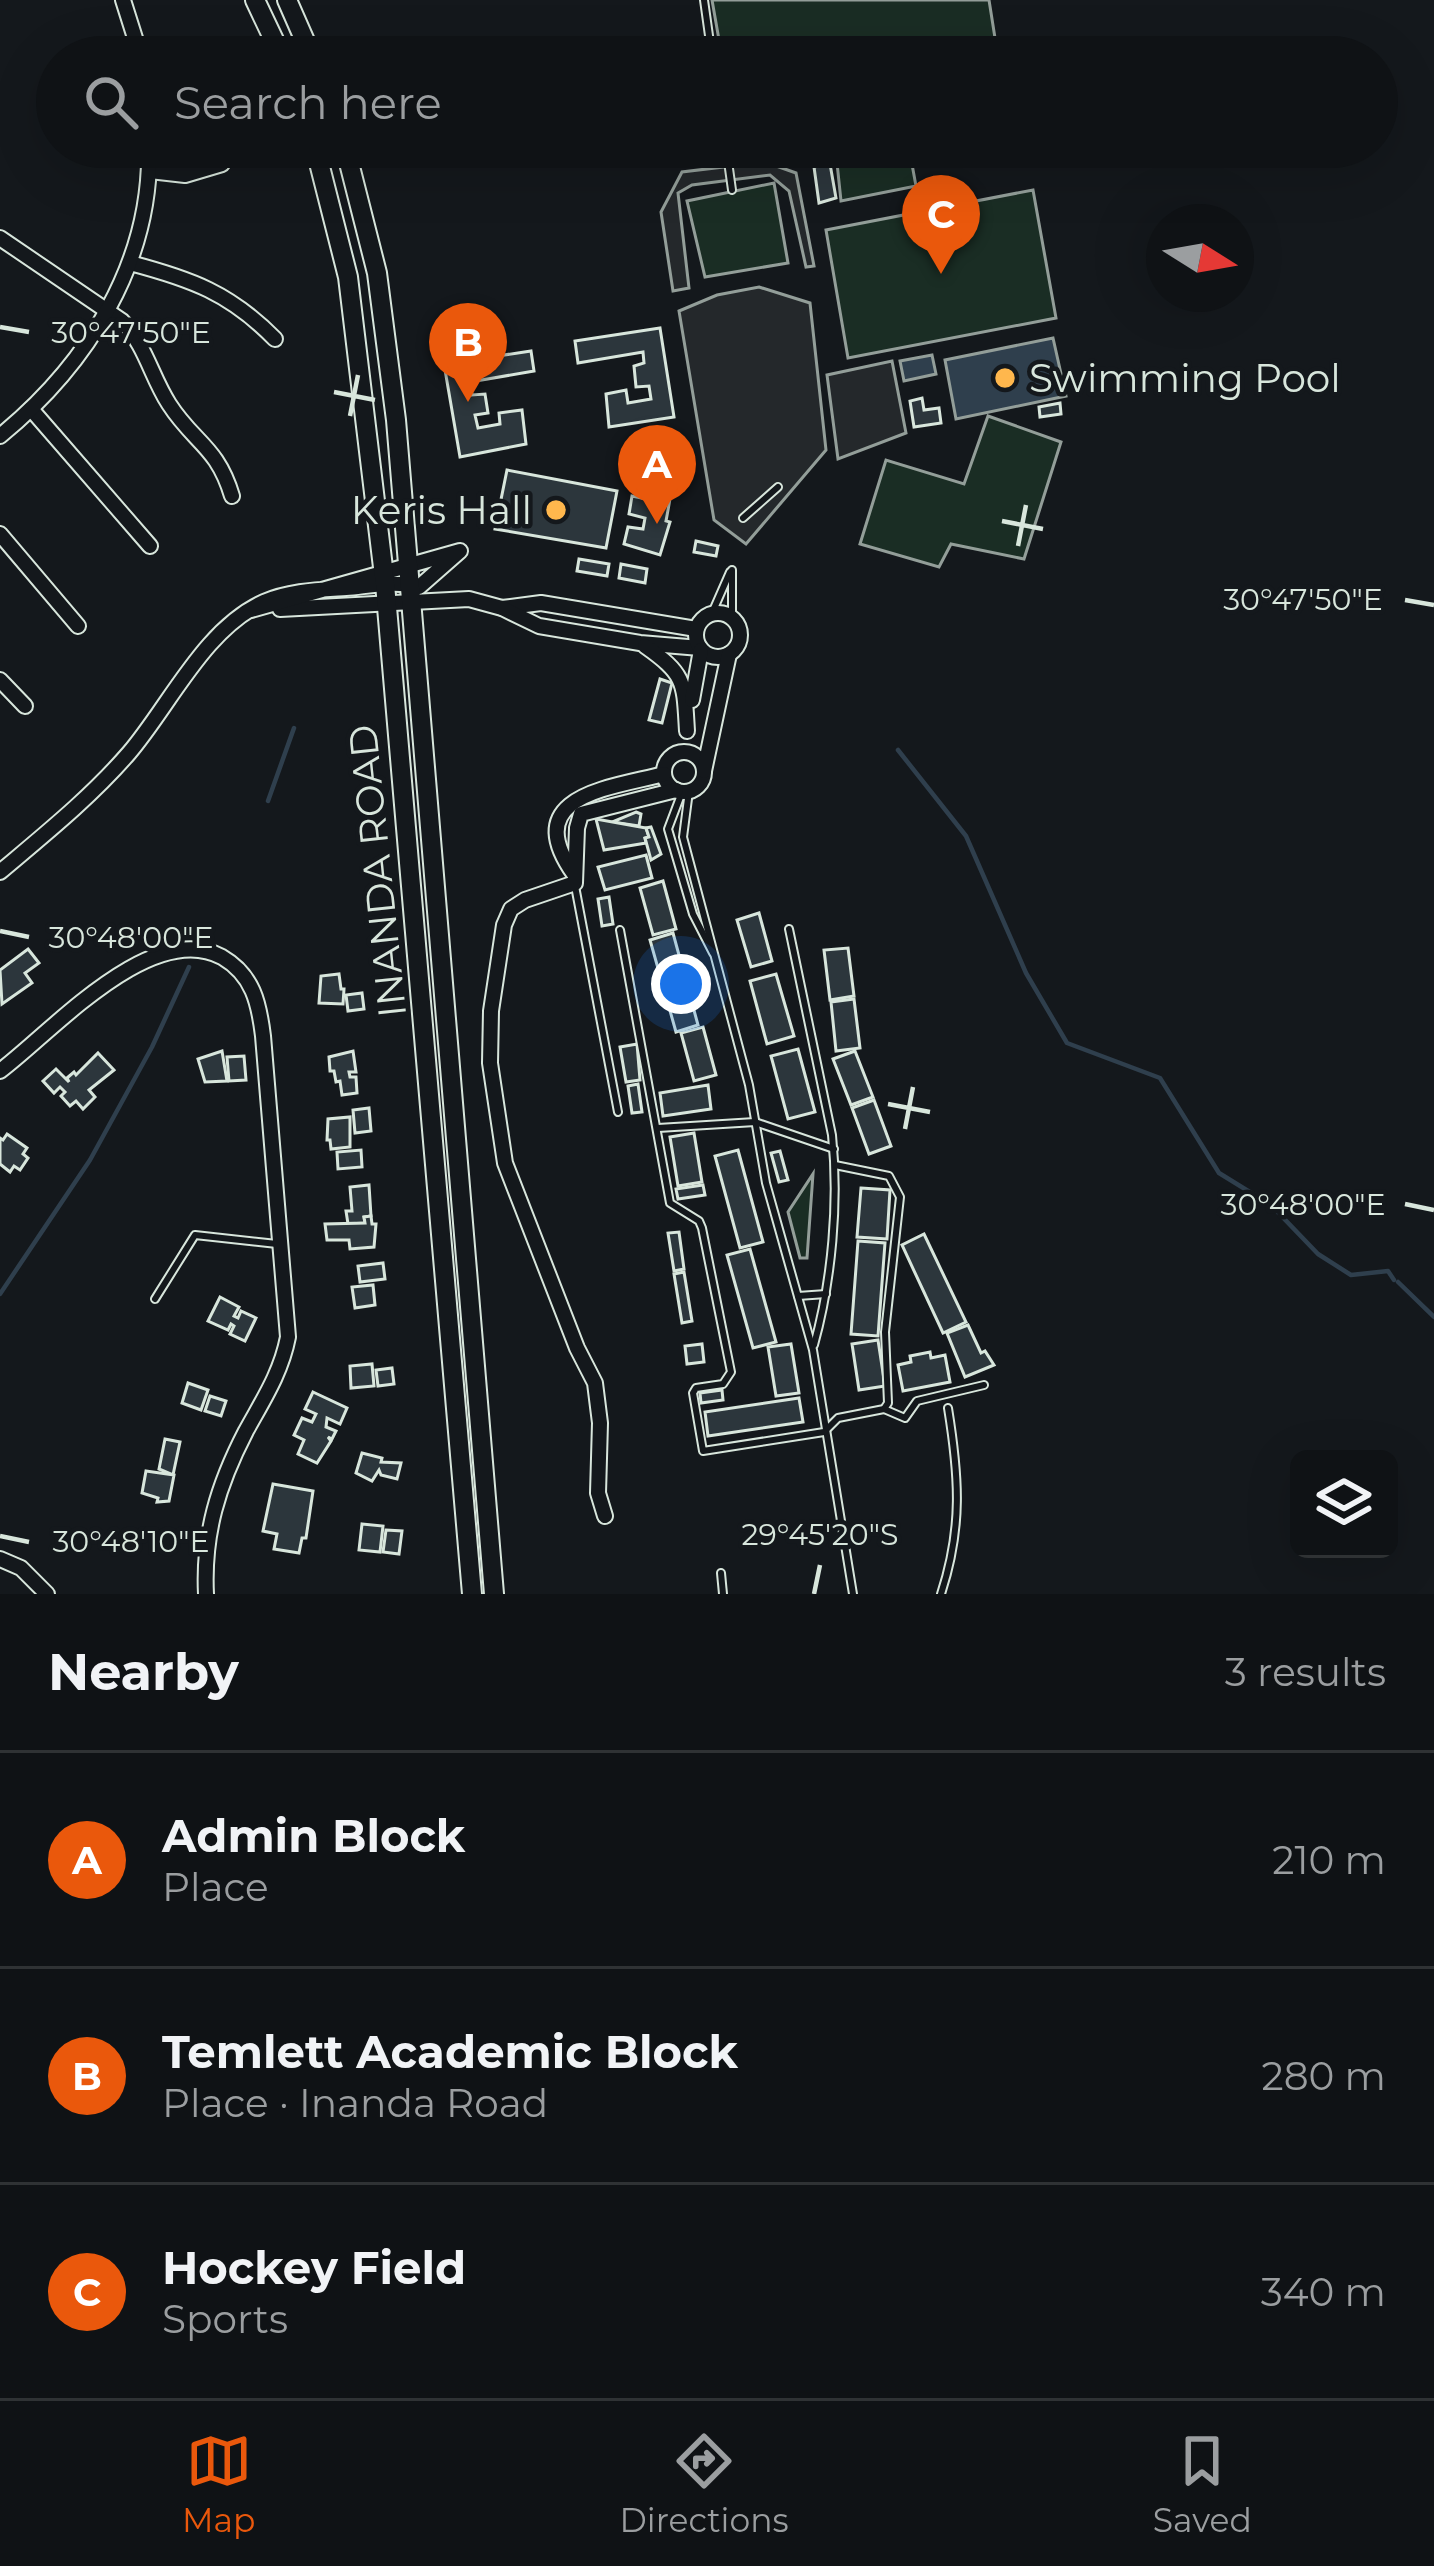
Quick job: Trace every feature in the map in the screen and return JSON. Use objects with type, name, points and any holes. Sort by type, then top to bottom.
[{"type":"main road","points":[[255,0],[271,36]]},
{"type":"main road","points":[[287,0],[303,36]]},
{"type":"main road","name":"INANDA ROAD","points":[[320,168],[351,298],[385,584],[472,1594]]},
{"type":"main road","name":"INANDA ROAD","points":[[351,168],[386,326],[494,1594]]},
{"type":"street","points":[[123,0],[134,36]]},
{"type":"street","points":[[0,436],[58,381],[109,312],[130,262],[150,168]]},
{"type":"street","points":[[150,171],[184,175],[208,168]]},
{"type":"street","points":[[0,238],[109,312],[141,342],[169,404],[223,465],[232,496]]},
{"type":"street","points":[[130,262],[189,278],[237,304],[275,339]]},
{"type":"street","points":[[31,409],[150,546]]},
{"type":"street","points":[[0,534],[78,626]]},
{"type":"street","points":[[0,872],[105,779],[209,649],[251,610],[293,594],[385,584],[419,587],[460,551],[251,610]]},
{"type":"street","points":[[251,610],[469,599],[502,608],[538,626],[700,649],[716,657],[728,654]]},
{"type":"street","points":[[502,608],[541,603],[696,629]]},
{"type":"street","points":[[574,878],[581,814],[700,784],[728,654],[740,637],[732,618],[712,613],[696,629],[700,649],[684,752]]},
{"type":"street","points":[[640,643],[680,675],[686,693],[687,730]]},
{"type":"street","points":[[0,680],[25,706]]},
{"type":"street","points":[[684,752],[698,758],[704,771]]},
{"type":"street","points":[[664,774],[667,762],[684,752]]},
{"type":"street","points":[[664,774],[682,791]]},
{"type":"street","points":[[574,878],[560,845],[560,820],[568,803],[664,774]]},
{"type":"street","points":[[574,878],[525,900],[512,909],[504,925],[490,1011],[490,1063],[506,1163],[595,1383],[598,1493],[604,1516]]},
{"type":"street","points":[[0,1071],[142,960],[184,948],[202,950],[234,964],[254,989],[288,1319],[284,1358],[215,1501],[204,1555],[206,1594]]},
{"type":"street","points":[[0,1559],[21,1568],[47,1594]]},
{"type":"lane","points":[[704,0],[709,36]]},
{"type":"lane","points":[[729,168],[732,190]]},
{"type":"lane","points":[[743,518],[778,488]]},
{"type":"lane","points":[[712,613],[731,570],[732,618]]},
{"type":"lane","points":[[682,791],[683,837],[749,1084],[766,1183],[813,1350],[853,1594]]},
{"type":"lane","points":[[682,791],[669,820],[670,838],[694,914],[715,956]]},
{"type":"lane","points":[[670,838],[683,837]]},
{"type":"lane","points":[[574,878],[618,1112]]},
{"type":"lane","points":[[789,929],[835,1165],[826,1294],[813,1350]]},
{"type":"lane","points":[[620,930],[670,1203],[699,1221],[702,1228],[731,1372],[723,1384],[696,1388],[693,1393],[703,1451],[824,1432],[838,1418],[884,1409],[904,1418],[917,1401],[984,1385]]},
{"type":"lane","points":[[658,1128],[755,1122],[834,1149]]},
{"type":"lane","points":[[835,1165],[889,1176],[900,1197],[884,1344],[891,1394],[884,1409]]},
{"type":"lane","points":[[155,1299],[195,1235],[281,1245]]},
{"type":"lane","points":[[797,1295],[826,1294]]},
{"type":"lane","points":[[941,1594],[952,1559],[959,1478],[947,1408]]},
{"type":"lane","points":[[721,1573],[724,1594]]},
{"type":"green space","points":[[712,0],[989,0],[995,36],[718,36]]},
{"type":"green space","points":[[838,168],[913,168],[916,186],[841,201]]},
{"type":"green space","points":[[774,183],[788,263],[705,277],[687,201]]},
{"type":"green space","points":[[1033,190],[1056,318],[848,358],[826,230]]},
{"type":"green space","points":[[988,416],[1061,442],[1024,559],[951,544],[939,567],[860,544],[886,460],[964,484]]},
{"type":"green space","points":[[813,1174],[807,1258],[800,1258],[788,1212]]},
{"type":"shaded area","points":[[782,168],[796,173],[814,266],[806,267],[789,191],[770,175],[692,185],[678,193],[689,288],[673,291],[661,212],[682,172]]},
{"type":"shaded area","points":[[759,287],[810,303],[826,450],[746,544],[714,520],[679,311],[717,295]]},
{"type":"shaded area","points":[[892,361],[906,433],[838,459],[827,375]]},
{"type":"water","name":"Swimming Pool","points":[[1053,338],[1066,396],[956,419],[945,360]]},
{"type":"water","points":[[932,355],[936,374],[904,381],[900,361]]},
{"type":"building","points":[[814,168],[831,168],[836,198],[819,203]]},
{"type":"building","points":[[660,328],[674,417],[609,427],[606,394],[626,390],[628,403],[651,399],[649,386],[636,387],[634,366],[644,363],[643,352],[578,363],[575,341]]},
{"type":"building","points":[[531,351],[534,371],[470,382],[472,395],[485,394],[488,413],[475,415],[478,428],[500,424],[499,413],[522,410],[526,444],[460,457],[444,364]]},
{"type":"building","points":[[922,398],[924,410],[939,408],[941,423],[914,427],[910,401]]},
{"type":"building","points":[[1060,403],[1061,414],[1040,417],[1039,407]]},
{"type":"building","name":"Keris Hall","points":[[507,470],[617,491],[606,548],[495,529]]},
{"type":"building","points":[[647,495],[670,499],[666,521],[670,522],[660,555],[624,544],[628,527],[643,529],[645,518],[629,514],[632,496],[646,499]]},
{"type":"building","points":[[696,541],[718,546],[716,556],[694,552]]},
{"type":"building","points":[[579,559],[609,564],[607,576],[577,571]]},
{"type":"building","points":[[621,564],[647,569],[645,583],[619,578]]},
{"type":"building","points":[[660,679],[672,683],[662,723],[649,720]]},
{"type":"building","points":[[641,814],[639,826],[612,822]]},
{"type":"building","points":[[596,819],[646,828],[649,837],[646,843],[604,850]]},
{"type":"building","points":[[651,827],[661,854],[651,860],[645,838],[649,837],[646,828]]},
{"type":"building","points":[[646,855],[652,878],[605,890],[598,867]]},
{"type":"building","points":[[663,881],[676,929],[653,935],[640,888]]},
{"type":"building","points":[[609,897],[613,924],[602,926],[598,899]]},
{"type":"building","points":[[759,913],[772,961],[751,967],[737,920]]},
{"type":"building","points":[[673,933],[698,1025],[676,1032],[650,940]]},
{"type":"building","points":[[848,948],[854,996],[830,1000],[824,950]]},
{"type":"building","points":[[28,949],[39,963],[25,973],[32,983],[2,1004],[0,970]]},
{"type":"building","points":[[339,974],[343,1004],[319,1003],[321,976]]},
{"type":"building","points":[[776,974],[794,1036],[767,1044],[750,981]]},
{"type":"building","points":[[362,993],[364,1009],[348,1011],[346,995]]},
{"type":"building","points":[[854,999],[860,1048],[836,1051],[831,1002]]},
{"type":"building","points":[[703,1027],[716,1075],[694,1081],[681,1033]]},
{"type":"building","points":[[637,1044],[640,1080],[626,1082],[620,1047]]},
{"type":"building","points":[[798,1049],[815,1112],[788,1119],[771,1056]]},
{"type":"building","points":[[222,1051],[227,1081],[205,1082],[198,1059]]},
{"type":"building","points":[[353,1051],[356,1072],[349,1072],[356,1077],[357,1093],[342,1095],[329,1057]]},
{"type":"building","points":[[855,1051],[873,1097],[851,1105],[833,1059]]},
{"type":"building","points":[[98,1053],[114,1070],[89,1090],[95,1097],[83,1109],[76,1101],[70,1106],[60,1087],[54,1093],[43,1081],[56,1069],[69,1082],[67,1078]]},
{"type":"building","points":[[244,1056],[246,1080],[229,1081],[227,1057]]},
{"type":"building","points":[[638,1084],[642,1112],[632,1113],[628,1086]]},
{"type":"building","points":[[708,1085],[711,1109],[663,1116],[660,1093]]},
{"type":"building","points":[[874,1100],[891,1146],[869,1154],[852,1108]]},
{"type":"building","points":[[369,1108],[371,1131],[355,1133],[353,1110]]},
{"type":"building","points":[[350,1117],[350,1147],[331,1149],[328,1119]]},
{"type":"building","points":[[694,1133],[702,1182],[678,1186],[670,1137]]},
{"type":"building","points":[[7,1134],[27,1148],[23,1154],[28,1158],[20,1170],[14,1166],[10,1172],[0,1164],[0,1138]]},
{"type":"building","points":[[361,1150],[362,1167],[338,1169],[337,1152]]},
{"type":"building","points":[[738,1150],[763,1242],[740,1248],[715,1156]]},
{"type":"building","points":[[780,1151],[788,1180],[779,1182],[771,1153]]},
{"type":"building","points":[[369,1185],[371,1216],[364,1217],[365,1223],[348,1224],[350,1187]]},
{"type":"building","points":[[703,1185],[705,1195],[678,1199],[676,1189]]},
{"type":"building","points":[[861,1188],[890,1190],[887,1239],[857,1237]]},
{"type":"building","points":[[371,1216],[376,1224],[374,1247],[350,1249],[349,1240],[327,1240],[325,1224],[365,1223],[364,1217]]},
{"type":"building","points":[[679,1232],[684,1269],[674,1271],[668,1233]]},
{"type":"building","points":[[924,1234],[966,1322],[943,1333],[902,1245]]},
{"type":"building","points":[[858,1241],[885,1243],[878,1336],[851,1334]]},
{"type":"building","points":[[750,1249],[776,1342],[753,1348],[727,1255]]},
{"type":"building","points":[[383,1263],[385,1279],[360,1282],[358,1266]]},
{"type":"building","points":[[684,1272],[692,1321],[682,1323],[674,1274]]},
{"type":"building","points":[[373,1285],[375,1305],[355,1308],[352,1287]]},
{"type":"building","points":[[220,1297],[239,1307],[234,1316],[238,1318],[241,1311],[256,1318],[245,1341],[230,1334],[231,1324],[228,1330],[208,1321]]},
{"type":"building","points":[[968,1325],[981,1353],[985,1351],[994,1365],[965,1377],[947,1333]]},
{"type":"building","points":[[878,1340],[885,1386],[859,1390],[852,1344]]},
{"type":"building","points":[[702,1344],[704,1362],[687,1364],[685,1346]]},
{"type":"building","points":[[791,1344],[799,1393],[776,1396],[768,1347]]},
{"type":"building","points":[[930,1352],[931,1358],[945,1355],[950,1382],[903,1391],[898,1365],[911,1362],[910,1356]]},
{"type":"building","points":[[372,1364],[374,1386],[351,1388],[350,1366]]},
{"type":"building","points":[[392,1368],[394,1384],[378,1386],[376,1370]]},
{"type":"building","points":[[188,1383],[208,1390],[201,1410],[182,1403]]},
{"type":"building","points":[[722,1390],[723,1400],[701,1403],[700,1393]]},
{"type":"building","points":[[313,1392],[347,1408],[340,1424],[327,1418],[326,1427],[336,1431],[332,1439],[328,1437],[331,1441],[317,1463],[298,1454],[304,1440],[294,1435],[302,1418],[312,1422],[316,1414],[305,1409]]},
{"type":"building","points":[[210,1396],[226,1401],[221,1416],[205,1411]]},
{"type":"building","points":[[799,1398],[803,1422],[708,1436],[705,1412]]},
{"type":"building","points":[[165,1439],[180,1442],[173,1475],[159,1469]]},
{"type":"building","points":[[362,1453],[382,1458],[381,1462],[401,1463],[397,1479],[379,1470],[372,1481],[356,1473]]},
{"type":"building","points":[[146,1471],[174,1475],[169,1501],[157,1502],[158,1498],[142,1493]]},
{"type":"building","points":[[273,1484],[313,1491],[299,1553],[274,1549],[277,1534],[263,1531]]},
{"type":"building","points":[[362,1524],[383,1526],[380,1552],[359,1550]]},
{"type":"building","points":[[386,1530],[402,1531],[399,1554],[383,1552]]},
{"type":"waterway","points":[[268,801],[294,728]]},
{"type":"waterway","points":[[898,750],[966,836],[1026,973],[1067,1043],[1160,1078],[1219,1173],[1271,1205],[1318,1254],[1351,1275],[1388,1271],[1394,1280]]},
{"type":"waterway","points":[[0,1294],[90,1160],[189,967]]},
{"type":"waterway","points":[[1398,1282],[1434,1317]]},
{"type":"place","name":"Hockey Field","points":[[941,274]]},
{"type":"place","name":"Swimming Pool","points":[[1005,378]]},
{"type":"place","name":"Temlett Academic Block","points":[[468,402]]},
{"type":"place","name":"Keris Hall","points":[[556,510]]},
{"type":"place","name":"Admin Block","points":[[657,524]]}]
